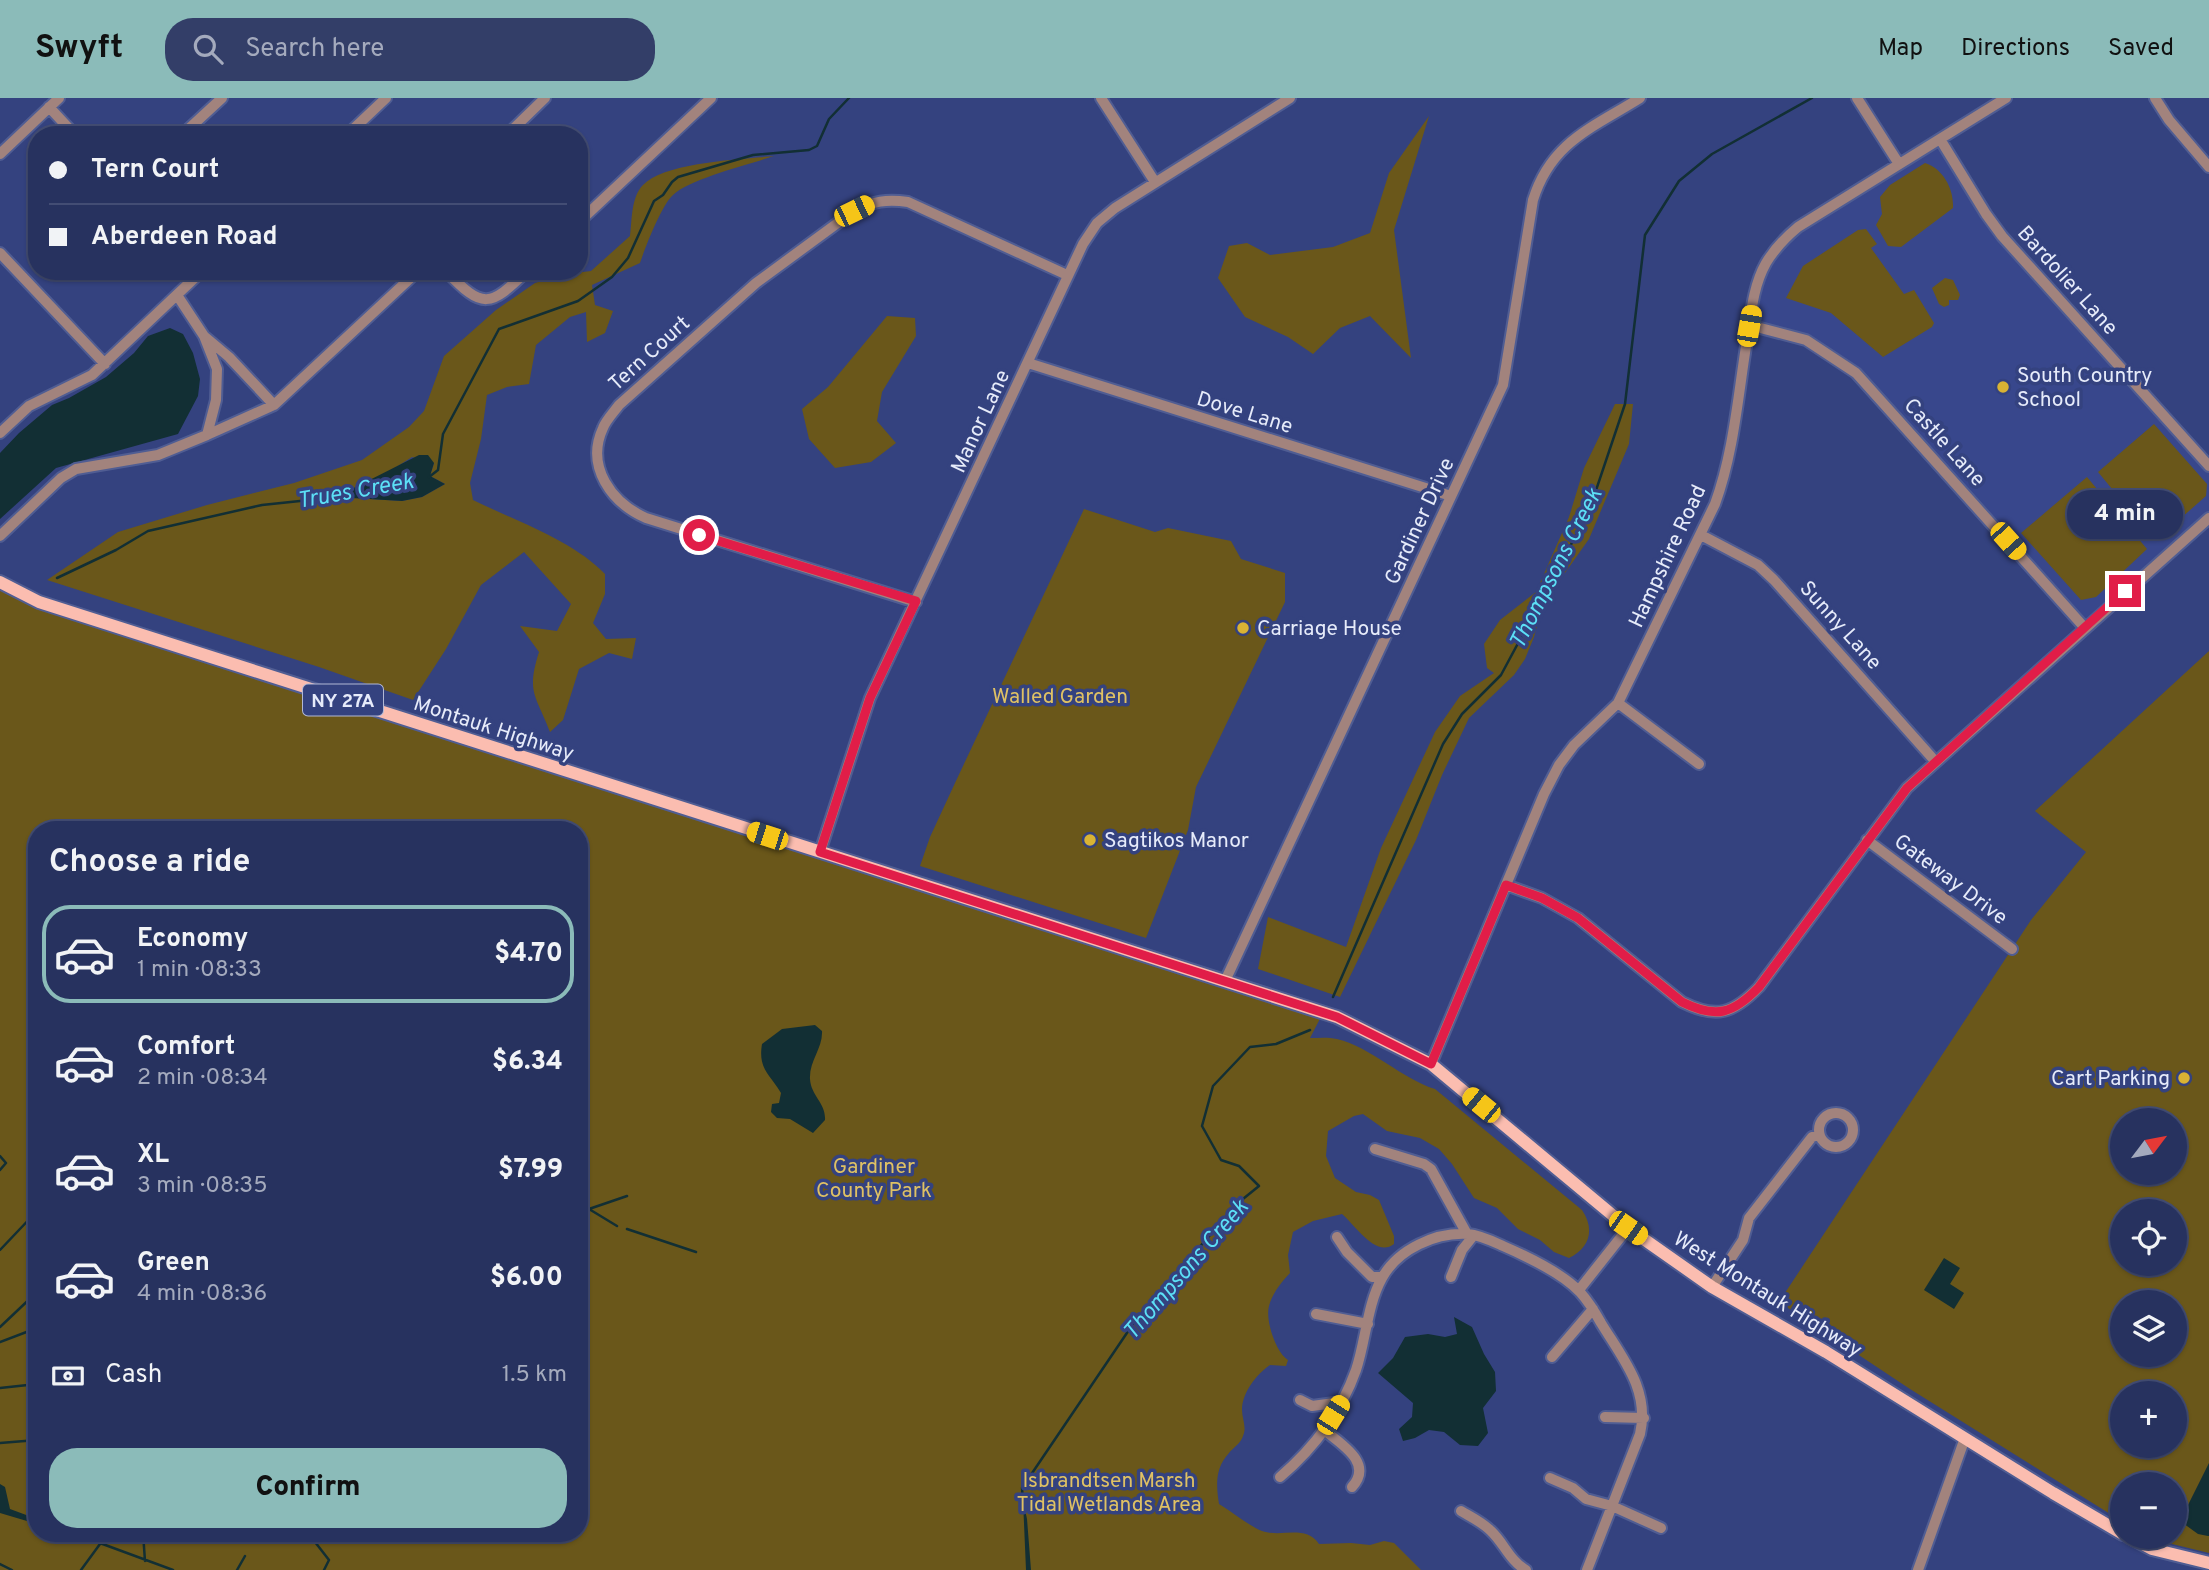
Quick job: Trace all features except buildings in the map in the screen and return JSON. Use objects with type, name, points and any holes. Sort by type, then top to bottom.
[{"type":"main road","name":"Montauk Highway","points":[[0,582],[39,602],[820,852]]},
{"type":"main road","name":"West Montauk Highway","points":[[820,852],[1337,1017],[1431,1064],[1628,1228],[1712,1287],[1826,1352],[2110,1526]]},
{"type":"main road","name":"West Montauk Highway","points":[[2152,1549],[2209,1563]]},
{"type":"street","points":[[29,126],[59,98]]},
{"type":"street","points":[[192,126],[222,98]]},
{"type":"street","points":[[356,126],[386,98]]},
{"type":"street","points":[[516,126],[545,98]]},
{"type":"street","points":[[588,214],[711,98]]},
{"type":"street","points":[[1101,98],[1155,182]]},
{"type":"street","name":"Manor Lane","points":[[820,852],[870,698],[1067,275],[1097,223],[1155,182],[1290,98]]},
{"type":"street","name":"Gardiner Drive","points":[[1225,981],[1503,385],[1534,200],[1540,180],[1557,153],[1640,98]]},
{"type":"street","points":[[1857,98],[1899,164]]},
{"type":"street","name":"Hampshire Road","points":[[1431,1064],[1544,794],[1559,765],[1574,745],[1618,703],[1701,536],[1723,483],[1756,286],[1766,263],[1781,242],[1798,227],[2006,98]]},
{"type":"street","points":[[2155,98],[2169,120],[2209,167]]},
{"type":"street","points":[[49,107],[67,126]]},
{"type":"street","points":[[0,154],[28,127]]},
{"type":"street","name":"Bardolier Lane","points":[[1940,139],[2002,236],[2209,466]]},
{"type":"street","name":"Tern Court","points":[[916,601],[699,535],[628,510],[605,482],[600,466],[597,446],[603,426],[619,405],[756,283],[854,211],[870,203],[889,199],[908,202],[1067,275]]},
{"type":"street","points":[[0,253],[105,364]]},
{"type":"street","points":[[0,433],[29,406],[92,375],[193,280]]},
{"type":"street","points":[[0,536],[61,478],[76,469],[158,456],[274,405],[408,280]]},
{"type":"street","points":[[455,280],[478,299],[489,300],[503,294],[518,280]]},
{"type":"street","points":[[177,295],[205,336],[229,357],[274,405]]},
{"type":"street","name":"Castle Lane","points":[[1749,326],[1806,340],[1856,373],[2084,627]]},
{"type":"street","points":[[205,336],[216,369],[216,400],[207,435]]},
{"type":"street","name":"Dove Lane","points":[[1028,363],[1451,496]]},
{"type":"street","points":[[1506,885],[1542,898],[1578,918],[1682,1002],[1700,1011],[1716,1013],[1733,1009],[1759,987],[1907,788],[2209,518]]},
{"type":"street","name":"Sunny Lane","points":[[1701,536],[1758,565],[1774,580],[1935,761]]},
{"type":"street","points":[[1618,703],[1699,764]]},
{"type":"street","name":"Gateway Drive","points":[[1867,840],[2012,949]]},
{"type":"street","points":[[1712,1287],[1743,1240],[1749,1218],[1812,1137],[1819,1135]]},
{"type":"street","points":[[1375,1149],[1424,1164],[1431,1169],[1471,1235]]},
{"type":"street","points":[[1579,1290],[1628,1228]]},
{"type":"street","points":[[1451,1277],[1471,1235]]},
{"type":"street","points":[[1280,1477],[1299,1461],[1342,1402],[1356,1370],[1382,1277],[1390,1266],[1413,1247],[1442,1236],[1471,1235],[1519,1252],[1579,1290],[1635,1380],[1643,1403],[1644,1418],[1640,1434],[1587,1570]]},
{"type":"street","points":[[1337,1237],[1347,1252],[1372,1277],[1382,1277]]},
{"type":"street","points":[[1552,1357],[1593,1309]]},
{"type":"street","points":[[1316,1314],[1368,1324]]},
{"type":"street","points":[[1300,1400],[1312,1406],[1342,1402]]},
{"type":"street","points":[[1605,1417],[1644,1418]]},
{"type":"street","points":[[1324,1430],[1353,1454],[1359,1463],[1360,1473],[1352,1487]]},
{"type":"street","points":[[1918,1570],[1965,1438]]},
{"type":"street","points":[[1550,1478],[1573,1488],[1586,1499],[1612,1506],[1661,1528]]},
{"type":"street","points":[[1461,1511],[1492,1532],[1507,1553],[1526,1570]]},
{"type":"shaded area","name":"South Country School","points":[[1940,139],[1986,214],[2209,466],[2209,518],[2084,627],[1856,373],[1806,340],[1749,325],[1756,286],[1781,242]]},
{"type":"green space","points":[[1429,116],[1394,230],[1411,358],[1370,316],[1340,328],[1313,354],[1288,337],[1245,317],[1218,278],[1229,246],[1247,243],[1270,255],[1333,247],[1370,233],[1389,173]]},
{"type":"green space","points":[[774,156],[692,183],[673,195],[659,217],[640,263],[592,285],[595,305],[613,311],[605,333],[587,342],[586,312],[570,317],[536,345],[529,384],[507,387],[487,395],[481,439],[470,483],[473,500],[543,532],[592,562],[605,574],[605,594],[593,623],[606,639],[636,638],[632,659],[609,653],[579,669],[563,720],[550,732],[534,694],[533,677],[539,652],[520,626],[557,631],[571,604],[524,552],[481,585],[446,649],[413,700],[47,580],[118,532],[207,505],[294,483],[362,460],[409,427],[424,411],[444,356],[496,310],[535,283],[545,280],[588,280],[588,271],[630,236],[634,202],[643,185],[668,171],[725,160]],"holes":[[[412,457],[434,463],[430,476],[445,484],[422,497],[402,501],[338,497]]]},
{"type":"green space","points":[[1925,163],[1938,170],[1946,181],[1952,194],[1953,208],[1901,247],[1888,246],[1876,225],[1882,214],[1880,197],[1890,185]]},
{"type":"green space","points":[[1866,229],[1877,244],[1871,248],[1904,294],[1914,290],[1934,323],[1932,327],[1883,357],[1831,313],[1786,298],[1803,266],[1858,230]]},
{"type":"green space","points":[[1945,278],[1953,280],[1960,295],[1958,300],[1949,300],[1949,305],[1944,307],[1939,304],[1932,288]]},
{"type":"green space","points":[[887,316],[915,318],[916,336],[882,392],[877,421],[896,443],[871,462],[835,468],[809,439],[802,409],[828,387]]},
{"type":"green space","points":[[1615,404],[1633,404],[1629,444],[1589,539],[1543,604],[1525,659],[1514,675],[1469,718],[1416,840],[1340,997],[1258,969],[1268,917],[1346,947],[1381,848],[1435,732],[1460,696],[1494,673],[1487,668],[1484,644],[1500,620],[1536,592],[1569,517],[1584,468]]},
{"type":"green space","points":[[2154,424],[2207,484],[2206,496],[2155,541],[2098,472]]},
{"type":"green space","points":[[2087,477],[2147,549],[2096,597],[2081,600],[2021,533]]},
{"type":"green space","name":"Sagtikos Manor","points":[[1084,509],[1155,532],[1168,528],[1231,541],[1241,559],[1285,573],[1285,602],[1196,787],[1188,830],[1146,938],[920,866],[930,837]]},
{"type":"green space","name":"Gardiner County Park","points":[[0,587],[42,603],[1324,1011],[1310,1038],[1334,1038],[1350,1043],[1435,1089],[1582,1210],[1588,1224],[1586,1243],[1569,1258],[1554,1252],[1540,1240],[1518,1229],[1497,1208],[1474,1198],[1439,1149],[1420,1138],[1387,1131],[1363,1114],[1354,1116],[1328,1131],[1326,1156],[1335,1178],[1356,1192],[1379,1200],[1394,1236],[1394,1244],[1380,1247],[1373,1244],[1342,1214],[1313,1221],[1293,1232],[1288,1255],[1290,1273],[1275,1292],[1268,1312],[1276,1344],[1288,1360],[1286,1366],[1270,1365],[1255,1378],[1247,1390],[1242,1410],[1243,1436],[1224,1459],[1219,1471],[1219,1504],[1262,1531],[1300,1533],[1313,1538],[1319,1544],[1370,1545],[1384,1541],[1394,1543],[1421,1570],[0,1570]]},
{"type":"green space","points":[[2209,651],[2209,1553],[2187,1548],[2187,1472],[2110,1472],[2110,1514],[1910,1389],[1779,1302],[2031,920],[2086,852],[2035,811]]},
{"type":"water","points":[[170,328],[183,334],[193,353],[200,379],[198,396],[178,434],[56,468],[0,519],[0,453],[52,405],[106,377],[134,353],[148,336]]},
{"type":"water","points":[[419,455],[428,455],[434,463],[430,476],[445,484],[422,497],[402,501],[336,497]]},
{"type":"water","points":[[815,1025],[822,1031],[822,1037],[810,1079],[825,1120],[813,1133],[790,1119],[777,1118],[771,1112],[772,1104],[779,1103],[781,1093],[763,1065],[761,1052],[762,1044],[782,1029]]},
{"type":"water","points":[[1944,1258],[1960,1268],[1950,1284],[1964,1293],[1954,1309],[1924,1290]]},
{"type":"water","points":[[1454,1317],[1472,1327],[1495,1372],[1496,1391],[1483,1408],[1488,1433],[1478,1446],[1460,1445],[1444,1432],[1429,1430],[1403,1441],[1399,1429],[1412,1417],[1413,1403],[1378,1373],[1393,1358],[1405,1337],[1428,1334],[1445,1337],[1457,1334]]},
{"type":"water","points":[[2209,1463],[2209,1536],[2198,1534],[2187,1526],[2187,1507]]},
{"type":"water","points":[[0,1484],[5,1487],[10,1509],[28,1516],[28,1521],[0,1513]]},
{"type":"water","points":[[1023,1500],[1027,1519],[1031,1570],[1026,1570]]},
{"type":"waterway","name":"Trues Creek","points":[[429,477],[438,470],[443,434],[499,329],[578,301],[612,277],[628,258],[654,201],[663,195],[678,177],[753,155],[809,150],[817,146],[829,119],[849,98]]},
{"type":"waterway","name":"Thompsons Creek","points":[[1333,997],[1443,744],[1462,714],[1501,675],[1589,511],[1625,404],[1645,235],[1679,181],[1712,154],[1812,98]]},
{"type":"waterway","name":"Trues Creek","points":[[57,578],[116,550],[148,531],[262,505],[338,497]]},
{"type":"waterway","name":"Thompsons Creek","points":[[1023,1502],[1022,1488],[1135,1321],[1238,1203],[1259,1186],[1239,1166],[1221,1160],[1202,1126],[1213,1086],[1250,1047],[1276,1044],[1310,1030]]},
{"type":"waterway","points":[[0,1156],[6,1163],[0,1170]]},
{"type":"waterway","points":[[589,1209],[627,1196]]},
{"type":"waterway","points":[[588,1209],[617,1226]]},
{"type":"waterway","points":[[0,1250],[28,1220]]},
{"type":"waterway","points":[[627,1229],[696,1252]]},
{"type":"waterway","points":[[0,1327],[28,1301]]},
{"type":"waterway","points":[[0,1342],[28,1331]]},
{"type":"waterway","points":[[0,1388],[28,1385]]},
{"type":"waterway","points":[[0,1443],[28,1441]]},
{"type":"waterway","points":[[97,1542],[173,1570]]},
{"type":"waterway","points":[[81,1570],[101,1542]]},
{"type":"waterway","points":[[144,1542],[145,1561]]},
{"type":"waterway","points":[[315,1542],[329,1560],[324,1570]]},
{"type":"waterway","points":[[237,1570],[245,1556]]},
{"type":"waterway","points":[[0,1564],[12,1570]]},
{"type":"place","name":"South Country School","points":[[2003,387]]},
{"type":"place","name":"Carriage House","points":[[1243,628]]},
{"type":"place","name":"Sagtikos Manor","points":[[1090,840]]},
{"type":"place","name":"Cart Parking","points":[[2184,1078]]},
{"type":"route","points":[[699,535],[885,594],[916,601],[870,698],[820,852],[1337,1017],[1431,1064],[1506,885],[1542,898],[1578,918],[1682,1002],[1700,1011],[1716,1013],[1733,1009],[1759,987],[1907,788],[2125,591]]},
{"type":"park label","name":"Walled Garden","points":[[1060,696]]},
{"type":"park label","name":"Isbrandtsen Marsh Tidal Wetlands Area","points":[[1109,1492]]}]
